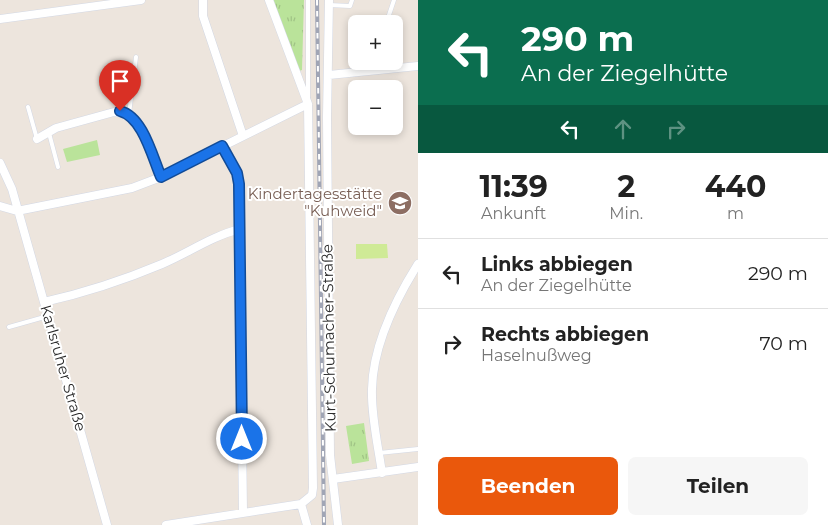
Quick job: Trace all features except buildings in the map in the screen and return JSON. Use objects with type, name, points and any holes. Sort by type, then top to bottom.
[{"type":"street","points":[[0,19],[142,0]]},
{"type":"street","points":[[204,0],[204,16],[242,136]]},
{"type":"street","points":[[166,525],[301,504],[312,495],[308,104],[294,71],[269,0]]},
{"type":"street","name":"Kurt-Schumacher-Straße","points":[[329,3],[327,173],[330,455],[338,525]]},
{"type":"street","points":[[329,75],[418,66]]},
{"type":"street","points":[[0,206],[17,211],[118,192],[161,177],[308,104]]},
{"type":"street","points":[[37,139],[56,128],[114,112],[130,114],[137,121],[161,177]]},
{"type":"street","points":[[222,146],[238,179],[243,513]]},
{"type":"street","name":"Karlsruher Straße","points":[[0,163],[12,189],[107,525]]},
{"type":"street","points":[[44,302],[154,268],[229,232],[240,229]]},
{"type":"street","points":[[382,473],[372,400],[373,370],[394,309],[418,264]]},
{"type":"street","points":[[333,479],[418,467]]},
{"type":"street","points":[[301,504],[307,525]]},
{"type":"lane","points":[[308,0],[308,104]]},
{"type":"lane","points":[[329,3],[350,6],[352,0]]},
{"type":"lane","points":[[389,15],[394,0]]},
{"type":"lane","points":[[130,114],[136,57]]},
{"type":"lane","points":[[28,106],[37,139]]},
{"type":"lane","points":[[49,132],[58,167]]},
{"type":"lane","points":[[9,327],[48,316]]},
{"type":"lane","points":[[380,453],[418,448]]},
{"type":"green space","points":[[273,0],[304,0],[302,70],[299,71]]},
{"type":"green space","points":[[97,140],[100,155],[67,162],[63,149]]},
{"type":"green space","points":[[356,244],[387,244],[388,258],[356,259]]},
{"type":"green space","points":[[364,423],[369,461],[352,464],[346,426]]},
{"type":"railway","points":[[317,0],[324,525]]},
{"type":"place","name":"Kindertagesstätte \"Kuhweid\"","points":[[400,203]]},
{"type":"route","points":[[120,111],[130,114],[137,121],[161,177],[222,146],[237,173],[239,184],[242,439]]}]
